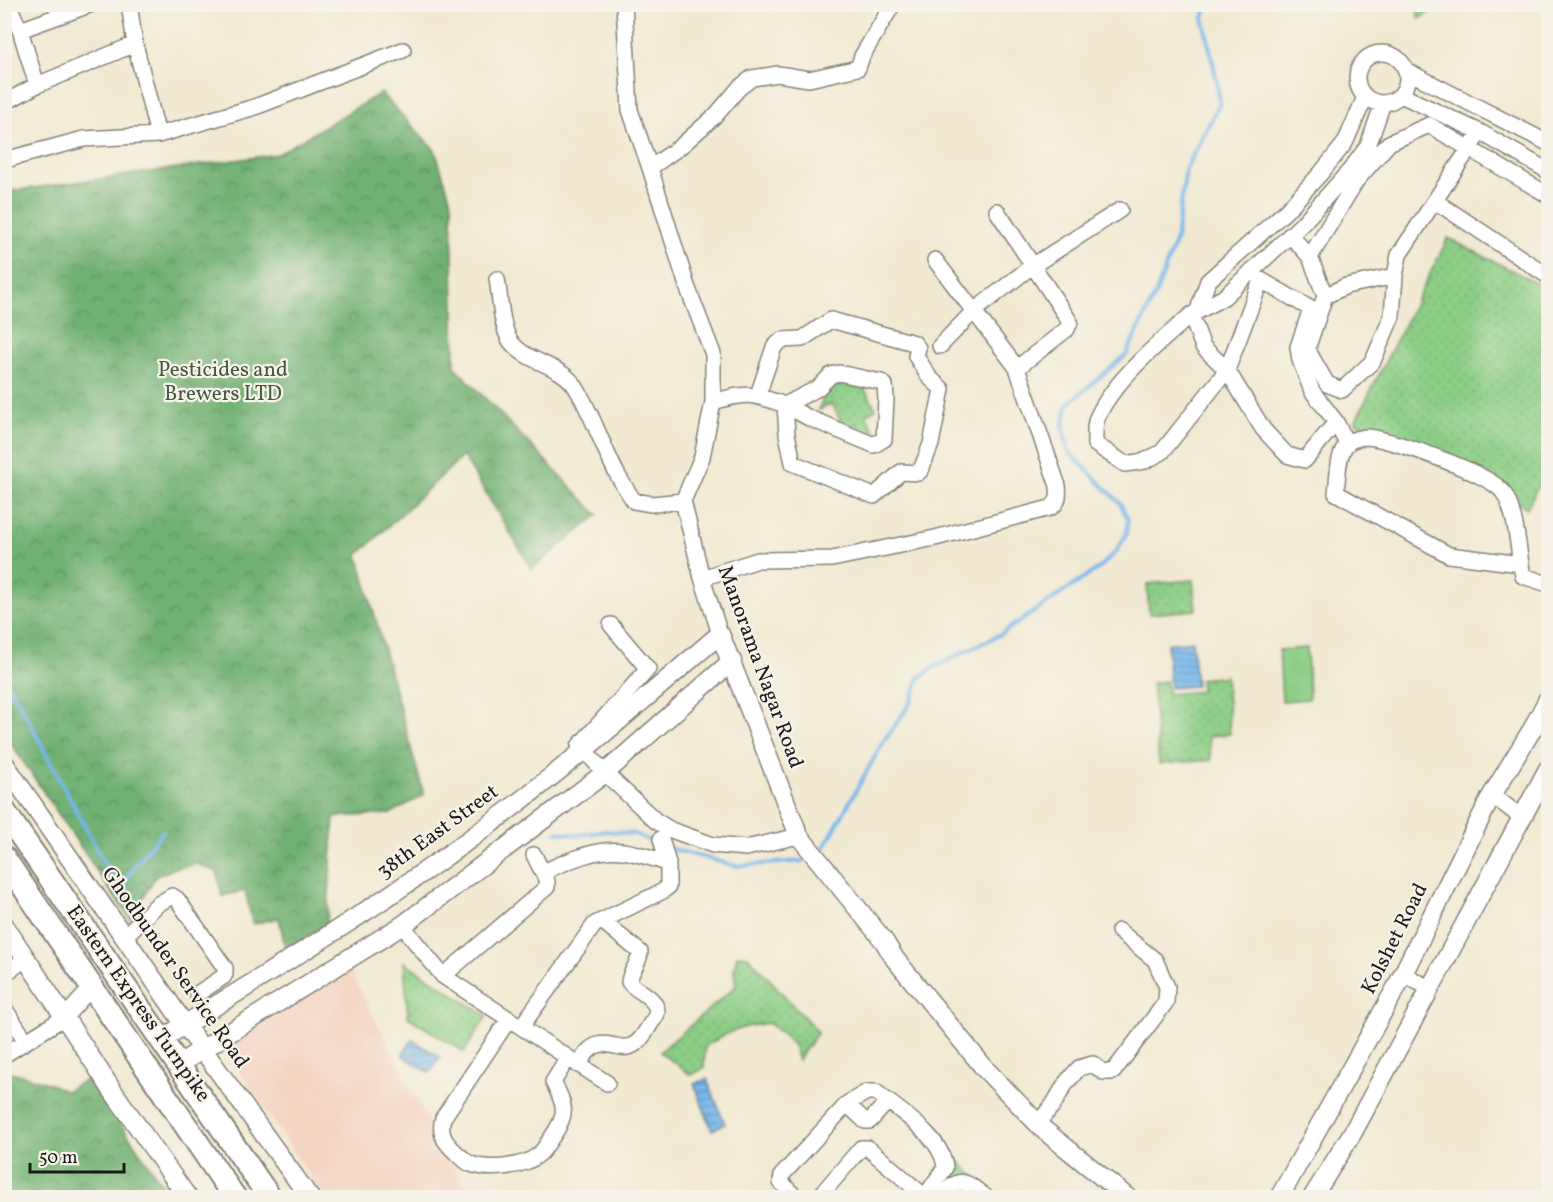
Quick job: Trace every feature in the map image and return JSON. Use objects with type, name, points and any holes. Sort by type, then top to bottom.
[{"type":"main road","name":"Eastern Express Turnpike","points":[[4,811],[270,1197]]},
{"type":"main road","name":"Eastern Express Turnpike","points":[[4,858],[235,1197]]},
{"type":"street","points":[[8,4],[20,30],[37,85]]},
{"type":"street","points":[[20,30],[92,4]]},
{"type":"street","points":[[129,4],[135,44],[158,135]]},
{"type":"street","points":[[497,279],[510,340],[522,353],[557,371],[573,384],[618,476],[634,501],[652,504],[683,501],[702,457],[713,402],[713,354],[687,286],[630,110],[624,4]]},
{"type":"street","points":[[650,168],[681,146],[716,115],[752,78],[778,74],[809,79],[858,68],[862,56],[893,4]]},
{"type":"street","points":[[4,103],[37,85],[135,44]]},
{"type":"street","points":[[4,162],[84,140],[158,135],[255,107],[403,50]]},
{"type":"street","points":[[1407,71],[1406,88],[1401,95],[1390,102],[1377,103],[1365,98],[1360,91],[1357,74],[1365,60],[1372,55],[1389,54],[1397,57],[1407,71],[1548,143]]},
{"type":"street","points":[[1401,95],[1480,132],[1548,171]]},
{"type":"street","points":[[1336,422],[1305,460],[1287,455],[1263,429],[1227,370],[1203,347],[1195,313],[1208,282],[1287,210],[1345,143],[1365,98]]},
{"type":"street","points":[[1347,444],[1336,422],[1312,391],[1300,360],[1298,348],[1311,309],[1262,280],[1227,370],[1162,452],[1145,461],[1125,464],[1095,444],[1097,417],[1117,388],[1147,354],[1195,313],[1224,297],[1296,229],[1351,169],[1368,146],[1383,104]]},
{"type":"street","points":[[1310,257],[1356,181],[1389,143],[1429,125],[1548,195]]},
{"type":"street","points":[[1287,210],[1310,257],[1325,296],[1307,349],[1327,384],[1342,390],[1374,361],[1392,316],[1398,255],[1480,132]]},
{"type":"street","points":[[1435,201],[1548,276]]},
{"type":"street","points":[[940,346],[974,311],[1032,266],[1120,210]]},
{"type":"street","points":[[997,212],[1070,322],[1067,329],[1017,368]]},
{"type":"street","points":[[702,578],[758,560],[832,559],[935,538],[1054,506],[1059,496],[1058,486],[1017,368],[935,260]]},
{"type":"street","points":[[1325,296],[1346,286],[1395,276]]},
{"type":"street","points":[[758,395],[774,347],[782,340],[802,339],[831,320],[914,343],[918,348],[916,356],[929,377],[942,389],[931,444],[921,470],[901,472],[874,496],[793,463],[787,434],[785,405]]},
{"type":"street","points":[[713,402],[738,394],[758,395],[874,445],[884,439],[886,399],[885,385],[880,382],[839,373],[831,375],[819,388],[785,405]]},
{"type":"street","points":[[1521,564],[1449,555],[1336,493],[1341,456],[1347,444],[1358,438],[1370,437],[1417,450],[1488,479],[1502,490],[1510,506],[1521,564],[1523,576],[1548,584]]},
{"type":"street","name":"Manorama Nagar Road","points":[[683,501],[702,578],[720,634],[799,836],[975,1058],[1038,1123],[1128,1197]]},
{"type":"street","points":[[611,625],[648,669],[582,748],[656,821],[671,830],[713,845],[746,848],[799,836]]},
{"type":"street","name":"38th East Street","points":[[162,1039],[323,940],[457,849],[720,634]]},
{"type":"street","points":[[180,1064],[403,925],[605,773],[732,661]]},
{"type":"street","name":"Kolshet Road","points":[[1280,1197],[1403,974],[1492,795],[1548,699]]},
{"type":"street","name":"Ghodbunder Service Road","points":[[4,763],[185,1025],[310,1197]]},
{"type":"street","points":[[1312,1197],[1356,1125],[1431,989],[1548,769]]},
{"type":"street","points":[[1492,795],[1521,817]]},
{"type":"street","points":[[602,921],[640,952],[640,957],[630,974],[629,982],[652,999],[658,1008],[657,1015],[639,1042],[631,1047],[620,1048],[604,1044],[596,1045],[573,1061],[553,1082],[564,1103],[564,1116],[538,1155],[518,1165],[490,1168],[470,1164],[445,1141],[440,1127],[443,1118],[515,1023],[595,924],[669,887],[668,863],[661,839]]},
{"type":"street","points":[[543,872],[580,856],[607,851],[623,851],[668,863]]},
{"type":"street","points":[[443,976],[547,887],[547,881],[534,855]]},
{"type":"street","points":[[124,937],[158,904],[172,896],[177,899],[225,968],[223,977],[197,994]]},
{"type":"street","points":[[4,925],[112,1089],[188,1197]]},
{"type":"street","points":[[403,925],[443,976],[607,1083]]},
{"type":"street","points":[[1038,1123],[1079,1068],[1093,1064],[1103,1071],[1113,1072],[1166,1002],[1167,987],[1155,960],[1119,931]]},
{"type":"street","points":[[323,940],[339,964]]},
{"type":"street","points":[[4,963],[25,955]]},
{"type":"street","points":[[4,974],[25,955]]},
{"type":"street","points":[[1403,974],[1431,989]]},
{"type":"street","points":[[4,1055],[65,1017],[91,988]]},
{"type":"street","points":[[4,1008],[26,1041]]},
{"type":"street","points":[[796,1197],[780,1182],[782,1175],[847,1104],[867,1092],[876,1092],[888,1101],[933,1139],[945,1157],[945,1168],[925,1197],[868,1148],[861,1148],[818,1197]]},
{"type":"street","points":[[847,1104],[865,1121],[870,1121],[888,1101]]},
{"type":"street","points":[[1328,1109],[1356,1125]]},
{"type":"street","points":[[940,1197],[949,1187],[966,1182],[987,1197]]},
{"type":"shaded area","points":[[350,971],[471,1197],[324,1197],[223,1047]]},
{"type":"green space","points":[[1416,4],[1441,4],[1441,5],[1419,19]]},
{"type":"green space","name":"Pesticides and Brewers LTD","points":[[381,93],[435,150],[452,204],[455,367],[598,515],[532,569],[463,456],[358,555],[424,795],[390,814],[334,817],[327,923],[286,951],[279,918],[253,924],[245,891],[222,896],[217,872],[197,864],[175,868],[155,877],[130,920],[5,735],[5,192],[278,154]]},
{"type":"green space","points":[[1448,238],[1548,289],[1548,466],[1527,508],[1355,422]]},
{"type":"green space","points":[[848,380],[862,387],[876,409],[866,414],[875,432],[865,437],[857,423],[845,429],[832,404],[819,410],[824,394]]},
{"type":"green space","points":[[1193,580],[1196,610],[1149,614],[1147,584]]},
{"type":"green space","points":[[1307,648],[1309,699],[1282,701],[1279,650]]},
{"type":"green space","points":[[1226,676],[1230,734],[1209,736],[1211,760],[1159,764],[1152,683],[1166,681],[1168,694],[1201,691],[1200,679]]},
{"type":"green space","points":[[737,955],[748,956],[818,1032],[798,1060],[793,1044],[769,1023],[736,1030],[705,1047],[704,1068],[691,1075],[660,1052],[736,986],[734,970]]},
{"type":"green space","points":[[404,962],[487,1016],[464,1052],[408,1017]]},
{"type":"green space","points":[[4,1070],[48,1083],[66,1091],[89,1078],[169,1194],[167,1197],[5,1197]]},
{"type":"green space","points":[[958,1160],[994,1197],[972,1197],[946,1180]]},
{"type":"water","points":[[1192,641],[1196,686],[1170,688],[1167,644]]},
{"type":"water","points":[[412,1040],[440,1057],[430,1073],[402,1055]]},
{"type":"water","points":[[707,1079],[725,1124],[712,1130],[694,1084]]},
{"type":"waterway","points":[[824,848],[882,744],[911,702],[919,678],[934,667],[1001,634],[1099,568],[1116,552],[1126,535],[1128,519],[1120,503],[1069,452],[1063,429],[1067,405],[1126,355],[1156,293],[1176,239],[1186,168],[1220,103],[1203,18],[1207,4]]},
{"type":"waterway","points":[[4,680],[23,710],[119,891],[135,865],[163,831]]},
{"type":"waterway","points":[[557,832],[579,835],[606,831],[635,834],[658,845]]},
{"type":"waterway","points":[[668,848],[736,866],[803,861]]}]
